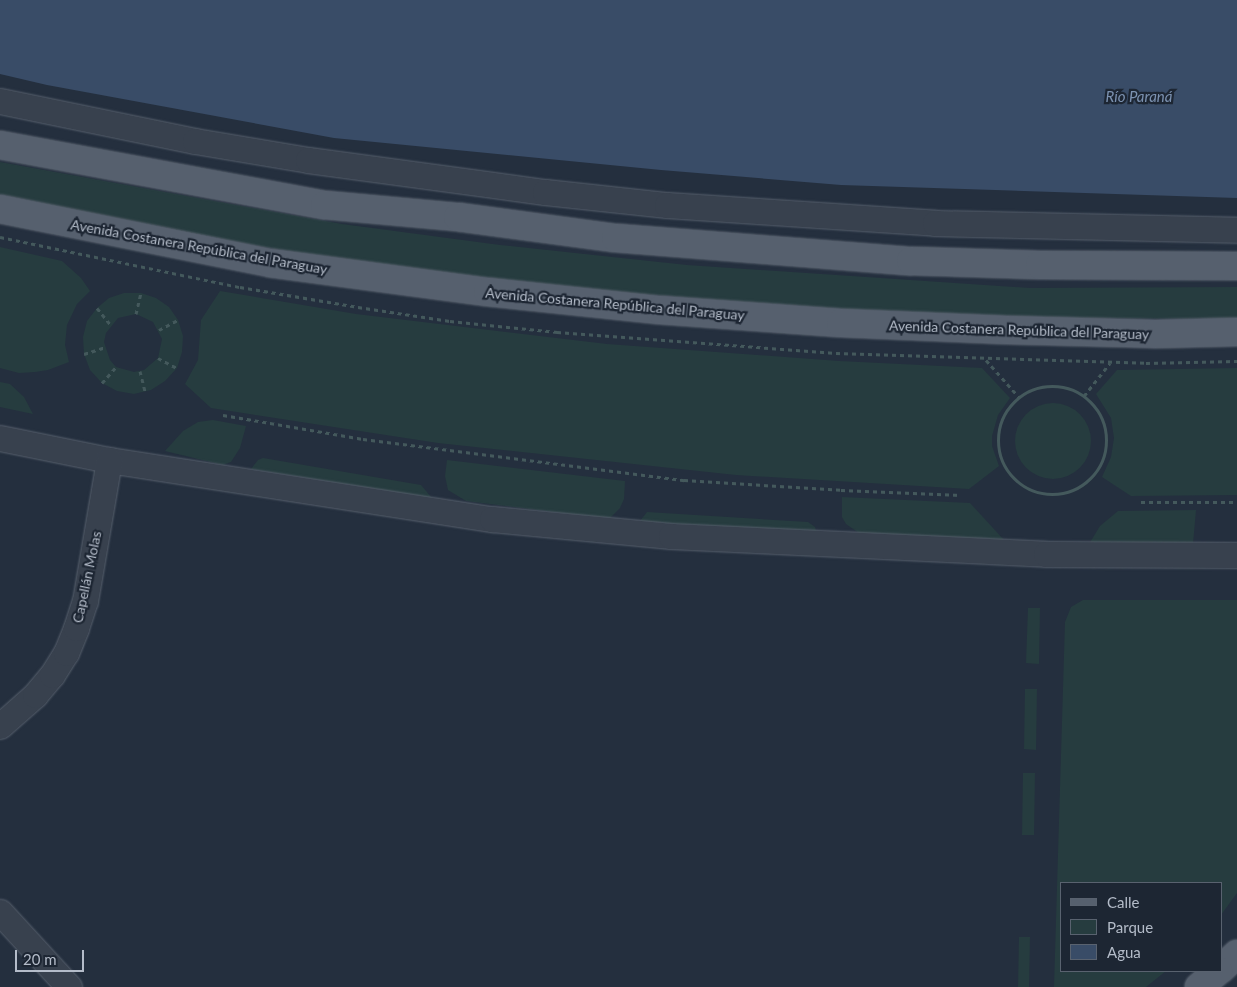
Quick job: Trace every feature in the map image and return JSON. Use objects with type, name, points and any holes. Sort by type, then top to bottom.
[{"type":"main road","points":[[0,145],[325,205],[458,217],[616,238],[911,261],[1040,265],[1237,266]]},
{"type":"main road","name":"Avenida Costanera República del Paraguay","points":[[0,209],[270,263],[488,292],[651,309],[841,324],[1155,334],[1237,332]]},
{"type":"main road","points":[[1222,968],[1237,954]]},
{"type":"main road","points":[[1200,987],[1218,972]]},
{"type":"street","points":[[0,101],[195,141],[308,160],[667,205],[935,223],[1237,230]]},
{"type":"street","points":[[0,438],[109,460],[492,519],[671,536],[1046,554],[1237,555]]},
{"type":"street","name":"Capellán Molas","points":[[0,726],[35,695],[66,654],[85,601],[109,460]]},
{"type":"street","points":[[0,912],[69,987]]},
{"type":"path","points":[[136,314],[141,293]]},
{"type":"path","points":[[97,308],[110,325]]},
{"type":"path","points":[[158,330],[178,320]]},
{"type":"path","points":[[84,354],[104,347]]},
{"type":"path","points":[[158,358],[177,368]]},
{"type":"path","points":[[985,360],[1019,396]]},
{"type":"path","points":[[1084,396],[1111,362]]},
{"type":"path","points":[[102,383],[116,367]]},
{"type":"path","points":[[140,371],[145,391]]},
{"type":"path","points":[[1052,386],[1068,388],[1084,396],[1096,408],[1104,423],[1107,440],[1104,458],[1095,473],[1082,486],[1065,493],[1046,494],[1028,489],[1013,478],[1002,463],[998,445],[1000,426],[1007,409],[1019,396],[1034,389],[1052,386]]},
{"type":"path","points":[[223,415],[382,442],[675,478],[841,490],[961,495]]},
{"type":"path","points":[[1141,502],[1237,502]]},
{"type":"green space","points":[[0,162],[342,224],[500,245],[687,265],[1030,288],[1237,287],[1237,319],[1030,318],[845,311],[494,282],[333,259],[163,230],[0,195]]},
{"type":"green space","points":[[0,247],[62,261],[81,278],[90,291],[77,304],[67,325],[65,345],[69,362],[48,370],[35,372],[19,373],[0,368]]},
{"type":"green space","points":[[220,291],[356,314],[607,344],[839,361],[982,368],[1010,398],[998,415],[992,436],[992,446],[999,466],[969,489],[736,475],[438,443],[211,408],[185,384],[198,360],[201,320]]},
{"type":"green space","points":[[124,293],[141,293],[156,298],[169,307],[178,320],[183,336],[182,352],[177,368],[165,381],[151,390],[134,394],[117,391],[102,383],[90,370],[84,354],[83,337],[87,321],[97,308],[109,298]],"holes":[[[136,314],[153,322],[162,339],[158,358],[144,370],[134,372],[116,367],[110,360],[104,342],[106,333],[118,318]]]},
{"type":"green space","points":[[1237,368],[1237,495],[1131,496],[1102,477],[1111,457],[1114,438],[1111,418],[1096,394],[1117,370]]},
{"type":"green space","points":[[0,382],[10,384],[24,397],[33,414],[0,407]]},
{"type":"green space","points":[[1053,403],[1068,406],[1080,414],[1088,426],[1091,441],[1088,456],[1080,468],[1068,476],[1053,479],[1038,476],[1026,468],[1018,456],[1015,441],[1018,426],[1026,414],[1038,406]]},
{"type":"green space","points":[[213,420],[246,426],[240,448],[231,462],[223,465],[165,451],[183,431],[198,422]]},
{"type":"green space","points":[[263,458],[421,485],[432,498],[251,469],[258,460]]},
{"type":"green space","points":[[447,460],[625,481],[624,499],[620,508],[609,519],[466,501],[448,490],[445,476]]},
{"type":"green space","points":[[842,497],[970,503],[1005,541],[859,533],[846,524],[842,517]]},
{"type":"green space","points":[[1196,510],[1193,544],[1089,544],[1100,526],[1118,511]]},
{"type":"green space","points":[[647,512],[808,522],[815,527],[817,534],[640,521]]},
{"type":"green space","points":[[1083,600],[1237,600],[1237,893],[1222,914],[1222,882],[1060,882],[1060,972],[1165,972],[1146,987],[1054,987],[1065,622],[1071,607]]},
{"type":"green space","points":[[1028,608],[1040,608],[1039,664],[1026,663]]},
{"type":"green space","points":[[1025,689],[1037,689],[1036,750],[1024,749]]},
{"type":"green space","points":[[1023,773],[1035,773],[1034,835],[1022,835]]},
{"type":"green space","points":[[1019,937],[1030,937],[1029,987],[1018,987]]},
{"type":"water","name":"Río Paraná","points":[[0,0],[1237,0],[1237,198],[841,185],[661,170],[334,138],[47,85],[0,74]]}]
